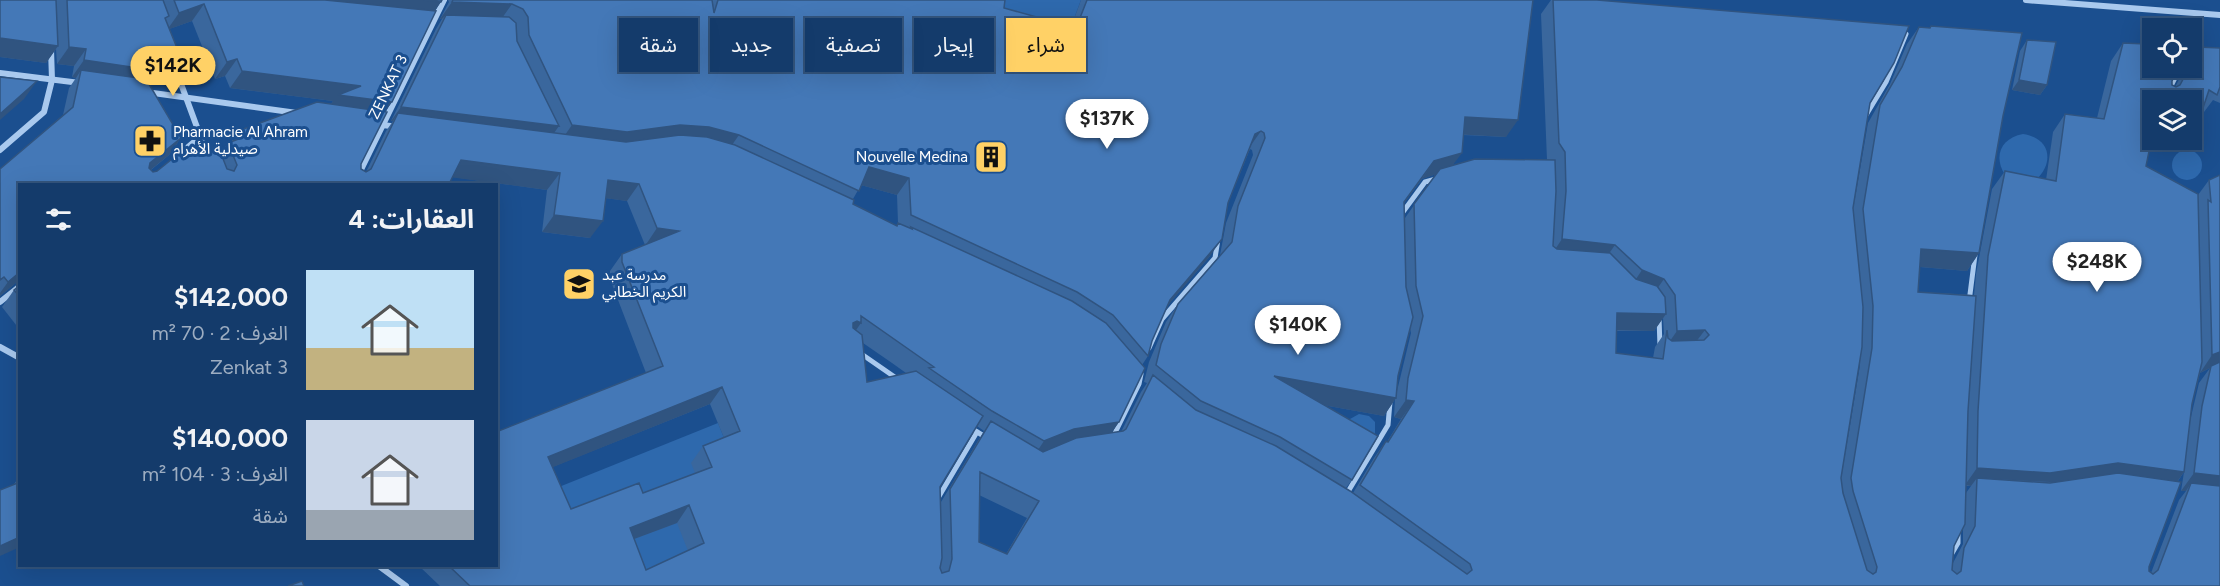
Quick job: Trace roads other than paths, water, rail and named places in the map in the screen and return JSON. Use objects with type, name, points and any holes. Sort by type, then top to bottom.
[{"type":"street","name":"ZENKAT 3","points":[[354,183],[444,0]]},
{"type":"street","points":[[2026,0],[2220,15]]},
{"type":"street","points":[[420,23],[444,25]]},
{"type":"street","points":[[1863,121],[1886,81],[1906,34]]},
{"type":"street","points":[[166,43],[212,165]]},
{"type":"street","points":[[0,150],[44,112],[52,80],[51,45]]},
{"type":"street","points":[[0,73],[86,84]]},
{"type":"street","points":[[142,92],[302,114]]},
{"type":"street","points":[[371,123],[406,128]]},
{"type":"street","points":[[176,157],[200,137]]},
{"type":"street","points":[[1397,220],[1425,182],[1444,177]]},
{"type":"street","points":[[1144,360],[1162,319],[1215,258],[1220,231]]},
{"type":"street","points":[[1969,308],[1975,252]]},
{"type":"street","points":[[0,302],[18,288]]},
{"type":"street","points":[[1658,313],[1660,353]]},
{"type":"street","points":[[0,347],[18,357]]},
{"type":"street","points":[[854,349],[902,381]]},
{"type":"street","points":[[1110,444],[1139,384],[1142,368]]},
{"type":"street","points":[[1132,376],[1147,390]]},
{"type":"street","points":[[1341,504],[1388,425],[1392,394]]},
{"type":"street","points":[[968,426],[995,443]]},
{"type":"street","points":[[933,505],[977,432]]},
{"type":"street","points":[[1947,564],[1958,543],[1958,522]]},
{"type":"street","points":[[380,567],[406,586]]},
{"type":"place","name":"Pharmacie Al Ahram صيدلية الأهرام","points":[[150,141]]},
{"type":"place","name":"Nouvelle Medina","points":[[991,157]]},
{"type":"place","name":"مدرسة عبد الكريم الخطابي","points":[[579,284]]}]
